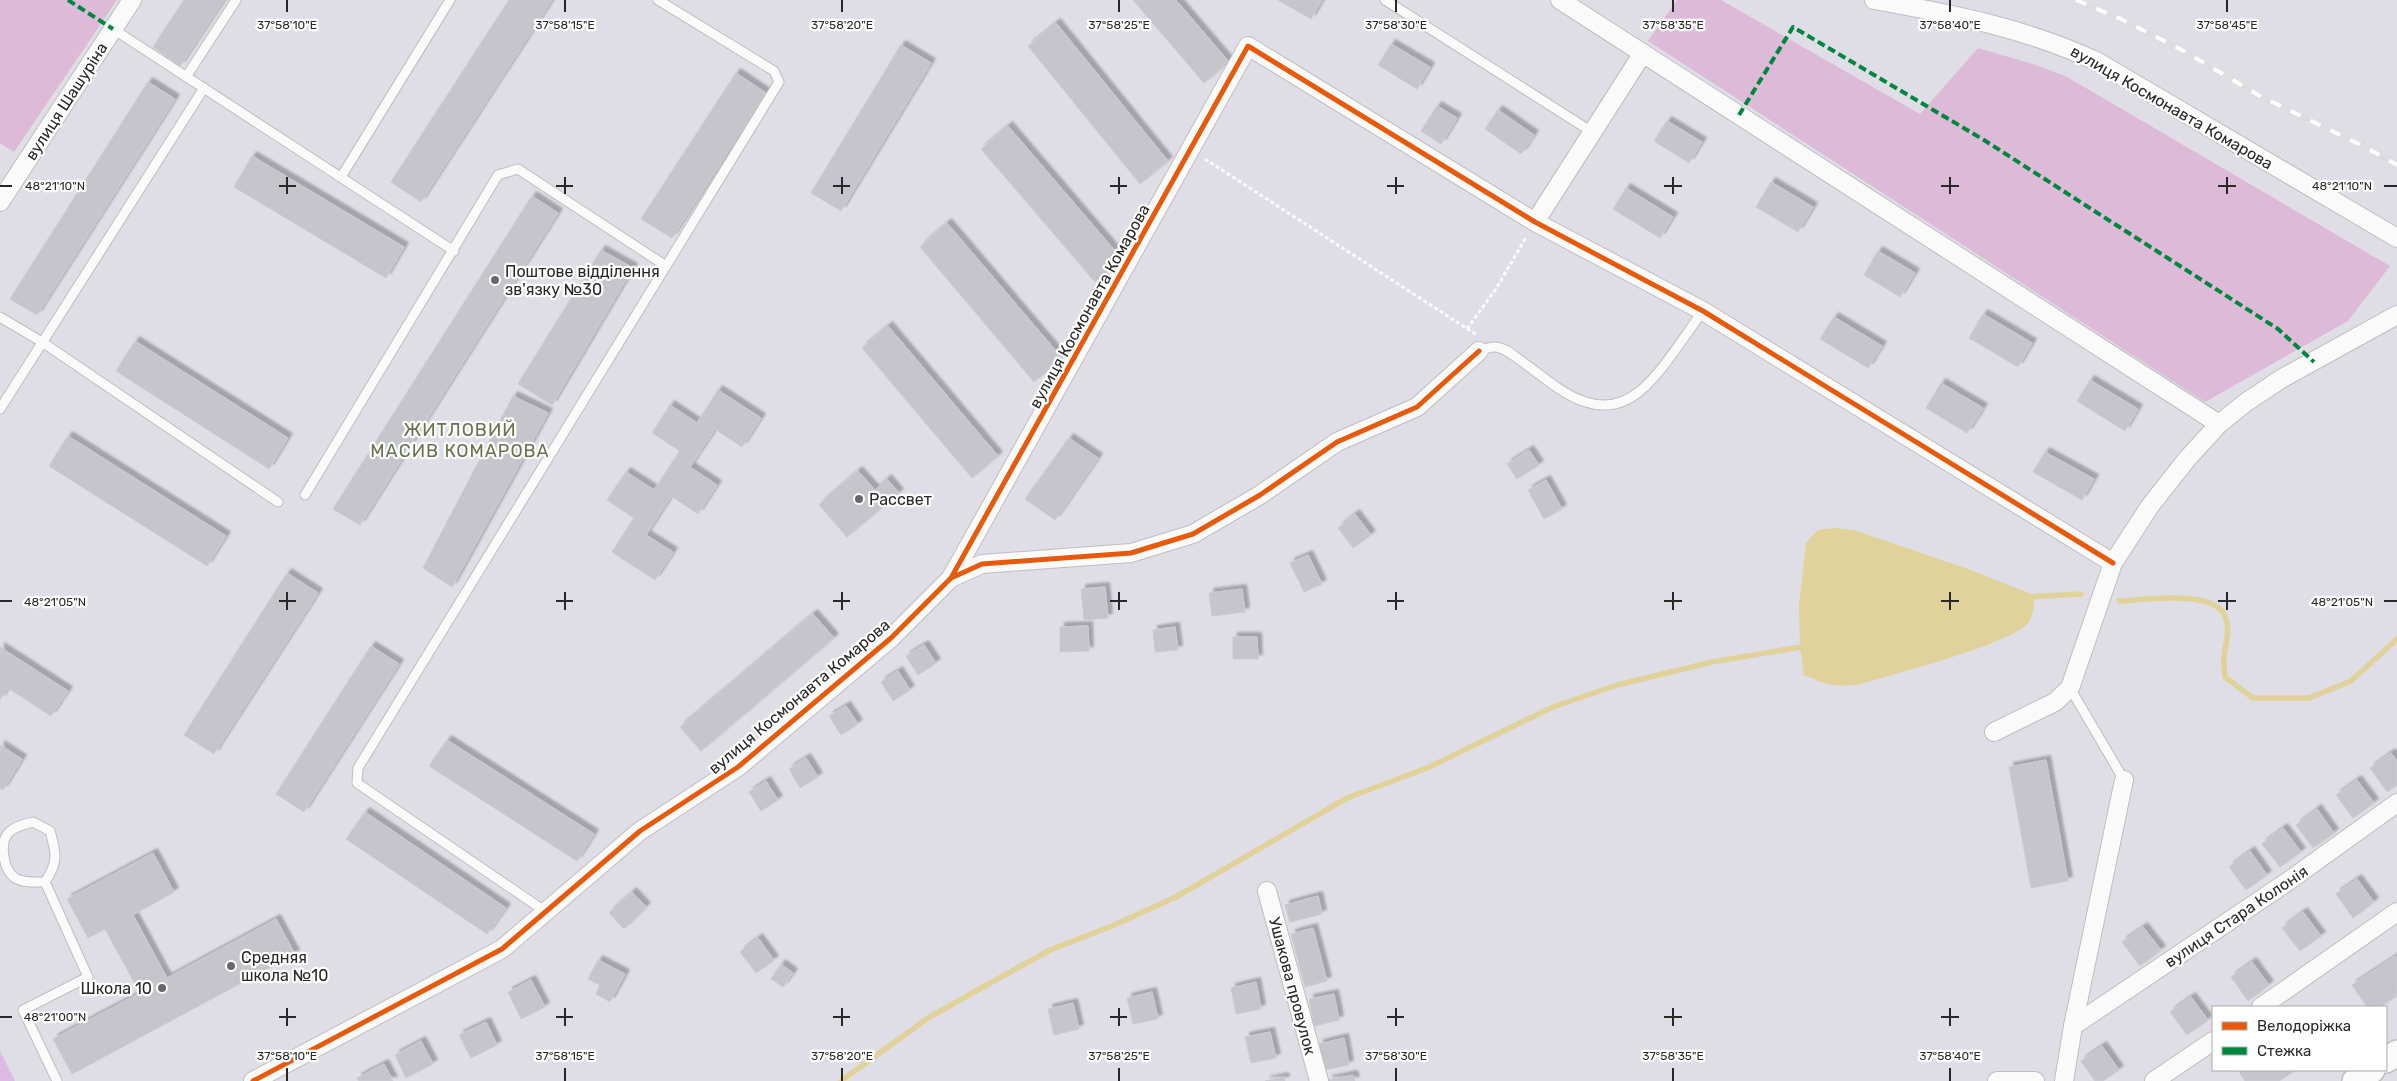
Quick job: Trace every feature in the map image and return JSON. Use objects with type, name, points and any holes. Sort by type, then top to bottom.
[{"type":"main road","points":[[2355,1081],[2370,1071]]},
{"type":"street","name":"вулиця Шашуріна","points":[[0,202],[132,0]]},
{"type":"street","points":[[1560,0],[2219,424]]},
{"type":"street","name":"вулиця Космонавта Комарова","points":[[1874,0],[2005,26],[2068,48],[2107,67],[2397,238]]},
{"type":"street","name":"вулиця Космонавта Комарова","points":[[254,1081],[502,949],[640,831],[738,767],[891,638],[952,578],[1248,46],[1535,222]]},
{"type":"street","points":[[1643,54],[1535,222],[1703,311],[2113,564]]},
{"type":"street","points":[[1994,732],[2055,702],[2070,688],[2113,564],[2150,506],[2187,459],[2219,424],[2244,403],[2281,379],[2397,315]]},
{"type":"street","name":"вулиця Космонавта Комарова","points":[[952,578],[982,564],[1131,553],[1194,534],[1260,495],[1337,442],[1417,407],[1487,349]]},
{"type":"street","points":[[2064,1081],[2073,1026],[2124,780]]},
{"type":"street","name":"вулиця Стара Колонія","points":[[2073,1026],[2287,882],[2397,803]]},
{"type":"street","name":"Ушакова провулок","points":[[1268,892],[1319,1081]]},
{"type":"street","points":[[2262,1006],[2397,912]]},
{"type":"street","points":[[2154,1081],[2212,1042]]},
{"type":"street","points":[[1997,1081],[2035,1081]]},
{"type":"lane","points":[[186,77],[236,0]]},
{"type":"lane","points":[[341,177],[450,0]]},
{"type":"lane","points":[[546,912],[357,783],[358,768],[778,82],[774,72],[658,0]]},
{"type":"lane","points":[[1385,0],[1592,132]]},
{"type":"lane","points":[[113,29],[454,251]]},
{"type":"lane","points":[[0,409],[204,88]]},
{"type":"lane","points":[[305,495],[454,251],[498,175],[518,169],[666,266]]},
{"type":"lane","points":[[1487,349],[1510,352],[1576,399],[1591,406],[1606,406],[1621,403],[1645,386],[1703,311]]},
{"type":"lane","points":[[0,316],[42,342],[278,502]]},
{"type":"lane","points":[[2070,688],[2124,780]]},
{"type":"lane","points":[[33,822],[50,831],[56,851],[54,869],[45,882],[33,883],[15,878],[6,866],[0,845],[6,832],[19,825],[33,822]]},
{"type":"lane","points":[[45,882],[88,977],[24,1010],[57,1081]]},
{"type":"path","points":[[1198,154],[1467,329],[1487,349]]},
{"type":"path","points":[[1467,329],[1496,289],[1535,222]]},
{"type":"shaded area","points":[[0,0],[117,0],[14,152],[0,143]]},
{"type":"shaded area","points":[[1677,0],[1721,0],[1920,114],[1978,48],[2036,65],[2067,77],[2390,266],[2348,321],[2205,402],[1648,41]]},
{"type":"shaded area","points":[[1835,528],[1854,530],[1968,569],[2034,595],[2031,619],[2019,631],[2001,640],[1951,658],[1861,684],[1832,685],[1804,675],[1800,647],[1799,605],[1806,543],[1818,530]]},
{"type":"shaded area","points":[[0,1051],[15,1081],[0,1081]]},
{"type":"building","points":[[184,0],[224,0],[180,66],[153,47]]},
{"type":"building","points":[[509,0],[552,0],[421,202],[391,182]]},
{"type":"building","points":[[1133,0],[1176,0],[1229,62],[1204,83]]},
{"type":"building","points":[[1278,0],[1322,0],[1311,19]]},
{"type":"building","points":[[1056,23],[1168,161],[1140,184],[1028,46]]},
{"type":"building","points":[[1391,44],[1430,67],[1417,89],[1378,65]]},
{"type":"building","points":[[901,45],[931,63],[841,211],[811,193]]},
{"type":"building","points":[[736,73],[766,93],[672,238],[641,219]]},
{"type":"building","points":[[148,82],[175,99],[37,315],[10,299]]},
{"type":"building","points":[[1437,106],[1457,118],[1441,144],[1421,131]]},
{"type":"building","points":[[1498,110],[1534,135],[1521,154],[1485,129]]},
{"type":"building","points":[[1667,121],[1702,142],[1689,163],[1654,141]]},
{"type":"building","points":[[1008,126],[1122,259],[1095,282],[981,149]]},
{"type":"building","points":[[252,156],[404,247],[386,278],[234,187]]},
{"type":"building","points":[[1771,182],[1813,207],[1798,232],[1756,207]]},
{"type":"building","points":[[1626,188],[1673,217],[1660,238],[1613,209]]},
{"type":"building","points":[[532,196],[558,213],[360,525],[333,509]]},
{"type":"building","points":[[947,223],[1062,358],[1034,382],[920,247]]},
{"type":"building","points":[[601,250],[633,268],[552,405],[518,384]]},
{"type":"building","points":[[1878,251],[1915,273],[1900,297],[1864,275]]},
{"type":"building","points":[[1983,314],[2032,343],[2018,367],[1969,338]]},
{"type":"building","points":[[1834,317],[1882,346],[1868,368],[1820,339]]},
{"type":"building","points":[[888,326],[998,456],[972,478],[862,348]]},
{"type":"building","points":[[135,341],[288,438],[269,469],[116,371]]},
{"type":"building","points":[[2090,380],[2138,409],[2125,431],[2077,401]]},
{"type":"building","points":[[1941,383],[1983,408],[1967,433],[1926,408]]},
{"type":"building","points":[[718,390],[761,418],[742,447],[715,429],[690,467],[717,485],[698,514],[671,496],[646,535],[673,552],[655,580],[612,552],[634,518],[607,500],[626,472],[654,490],[680,451],[652,433],[670,405],[697,423]]},
{"type":"building","points":[[513,396],[548,413],[452,587],[423,568]]},
{"type":"building","points":[[68,436],[226,536],[207,566],[49,466]]},
{"type":"building","points":[[1069,438],[1098,458],[1055,520],[1025,499]]},
{"type":"building","points":[[1529,450],[1539,465],[1517,479],[1507,464]]},
{"type":"building","points":[[2045,452],[2094,479],[2082,500],[2033,472]]},
{"type":"building","name":"Рассвет","points":[[858,471],[875,490],[887,479],[899,493],[847,537],[819,505]]},
{"type":"building","points":[[1546,480],[1562,509],[1544,519],[1528,490]]},
{"type":"building","points":[[1355,514],[1371,535],[1353,548],[1338,528]]},
{"type":"building","points":[[1308,555],[1322,584],[1304,592],[1290,563]]},
{"type":"building","points":[[287,573],[318,593],[214,754],[184,735]]},
{"type":"building","points":[[1105,587],[1108,618],[1084,620],[1081,589]]},
{"type":"building","points":[[1242,589],[1245,612],[1212,616],[1209,593]]},
{"type":"building","points":[[813,614],[834,638],[701,751],[680,727]]},
{"type":"building","points":[[1088,626],[1089,651],[1060,652],[1060,627]]},
{"type":"building","points":[[1175,627],[1178,650],[1155,652],[1153,630]]},
{"type":"building","points":[[1233,637],[1257,637],[1258,659],[1233,659]]},
{"type":"building","points":[[924,645],[936,663],[918,675],[906,656]]},
{"type":"building","points":[[371,646],[399,664],[304,812],[276,794]]},
{"type":"building","points":[[0,647],[68,691],[51,716],[8,688],[0,700]]},
{"type":"building","points":[[898,671],[910,690],[893,701],[881,682]]},
{"type":"building","points":[[846,706],[858,724],[841,735],[829,716]]},
{"type":"building","points":[[447,740],[594,834],[577,861],[429,766]]},
{"type":"building","points":[[0,745],[22,759],[3,790],[0,788]]},
{"type":"building","points":[[2391,753],[2397,761],[2397,785],[2387,792],[2370,768]]},
{"type":"building","points":[[806,758],[818,777],[800,788],[789,769]]},
{"type":"building","points":[[2046,760],[2068,881],[2031,888],[2009,767]]},
{"type":"building","points":[[2357,780],[2374,803],[2353,818],[2336,795]]},
{"type":"building","points":[[766,781],[778,800],[761,811],[749,792]]},
{"type":"building","points":[[2317,809],[2334,833],[2313,848],[2296,825]]},
{"type":"building","points":[[365,812],[506,908],[487,934],[346,839]]},
{"type":"building","points":[[2283,828],[2301,852],[2280,867],[2262,844]]},
{"type":"building","points":[[2250,851],[2267,875],[2246,890],[2229,867]]},
{"type":"building","name":"Средняя школа №10","points":[[153,853],[174,892],[133,915],[167,978],[276,919],[295,954],[72,1074],[53,1039],[140,993],[105,929],[88,938],[67,899]]},
{"type":"building","points":[[2357,879],[2374,902],[2353,918],[2336,894]]},
{"type":"building","points":[[632,892],[646,907],[624,929],[609,913]]},
{"type":"building","points":[[1318,896],[1322,914],[1290,922],[1285,905]]},
{"type":"building","points":[[2303,912],[2321,936],[2300,951],[2282,928]]},
{"type":"building","points":[[2143,927],[2161,950],[2140,966],[2122,942]]},
{"type":"building","points":[[1313,928],[1327,981],[1305,987],[1291,934]]},
{"type":"building","points":[[758,938],[774,960],[756,973],[740,952]]},
{"type":"building","points":[[2396,956],[2397,996],[2382,1006],[2366,1006],[2352,985]]},
{"type":"building","points":[[598,960],[625,974],[610,1002],[596,994],[600,985],[588,979]]},
{"type":"building","points":[[2252,962],[2269,985],[2248,1001],[2231,977]]},
{"type":"building","points":[[781,964],[793,973],[783,987],[771,979]]},
{"type":"building","points":[[531,980],[545,1007],[521,1019],[508,992]]},
{"type":"building","points":[[1256,982],[1261,1009],[1236,1014],[1231,988]]},
{"type":"building","points":[[1152,992],[1158,1019],[1133,1024],[1127,998]]},
{"type":"building","points":[[1334,994],[1339,1020],[1314,1026],[1309,999]]},
{"type":"building","points":[[2191,997],[2208,1020],[2187,1035],[2170,1012]]},
{"type":"building","points":[[1073,1003],[1079,1029],[1054,1035],[1048,1009]]},
{"type":"building","points":[[486,1022],[497,1045],[471,1058],[459,1035]]},
{"type":"building","points":[[1270,1032],[1276,1058],[1251,1063],[1245,1037]]},
{"type":"building","points":[[1344,1038],[1349,1065],[1324,1070],[1319,1044]]},
{"type":"building","points":[[421,1041],[433,1064],[406,1078],[395,1055]]},
{"type":"building","points":[[2102,1046],[2119,1070],[2103,1081],[2095,1081],[2081,1061]]},
{"type":"building","points":[[384,1064],[393,1081],[359,1081],[357,1078]]},
{"type":"building","points":[[2239,1071],[2294,1071],[2279,1081],[2245,1081]]},
{"type":"building","points":[[1353,1075],[1355,1081],[1328,1081],[1328,1080]]},
{"type":"building","points":[[1284,1077],[1285,1081],[1265,1081]]},
{"type":"waterway","points":[[2028,597],[2081,594]]},
{"type":"waterway","points":[[2119,601],[2160,598],[2193,599],[2207,602],[2218,608],[2225,616],[2228,626],[2224,660],[2225,677],[2253,698],[2309,698],[2351,681],[2397,639]]},
{"type":"waterway","points":[[841,1081],[928,1018],[992,982],[1050,950],[1112,926],[1176,897],[1347,798],[1427,768],[1553,707],[1617,685],[1712,662],[1807,646]]},
{"type":"railway","points":[[2076,0],[2121,19],[2182,50],[2260,96],[2363,146],[2397,165]]},
{"type":"marked path","points":[[68,0],[113,29]]},
{"type":"marked path","points":[[1739,115],[1793,27],[1984,140],[2278,329],[2314,362]]},
{"type":"cycle path","points":[[951,578],[1248,46],[1535,222],[1703,311],[2113,563]]},
{"type":"cycle path","points":[[253,1081],[502,949],[640,831],[738,767],[891,638],[951,578],[982,564],[1131,553],[1193,534],[1260,495],[1337,442],[1417,407],[1479,351]]},
{"type":"place","name":"Поштове відділення зв'язку №30","points":[[495,280]]},
{"type":"place","name":"Рассвет","points":[[859,499]]},
{"type":"place","name":"Средняя школа №10","points":[[231,966]]},
{"type":"place","name":"Школа 10","points":[[162,988]]},
{"type":"district","name":"ЖИТЛОВИЙ МАСИВ КОМАРОВА","points":[[460,440]]}]
